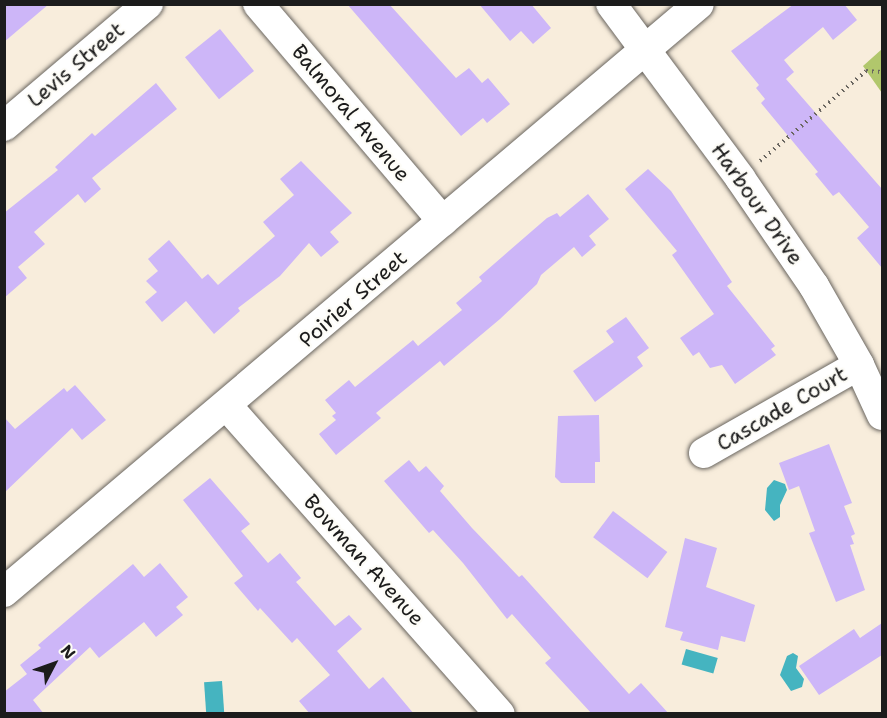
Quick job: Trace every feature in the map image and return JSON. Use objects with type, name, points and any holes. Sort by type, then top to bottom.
[{"type":"street","name":"Levis Street","points":[[4,126],[148,4]]},
{"type":"street","name":"Balmoral Avenue","points":[[258,4],[443,221]]},
{"type":"street","name":"Harbour Drive","points":[[611,4],[740,178],[814,286],[859,365],[882,415]]},
{"type":"street","name":"Poirier Street","points":[[4,592],[228,407],[699,4]]},
{"type":"street","name":"Cascade Court","points":[[704,453],[859,365]]},
{"type":"street","name":"Bowman Avenue","points":[[228,407],[500,714]]},
{"type":"path","points":[[740,178],[866,71],[882,72]]},
{"type":"green space","points":[[882,49],[882,93],[863,66]]},
{"type":"water","points":[[774,480],[785,484],[787,490],[780,505],[780,517],[774,521],[765,510],[767,488]]},
{"type":"water","points":[[686,649],[718,658],[713,673],[682,664]]},
{"type":"water","points":[[793,653],[798,656],[796,668],[804,679],[802,687],[791,691],[780,675],[787,656]]},
{"type":"water","points":[[222,681],[224,713],[206,714],[204,682]]},
{"type":"building","points":[[4,4],[49,4],[4,42]]},
{"type":"building","points":[[347,4],[389,4],[456,78],[469,68],[482,83],[488,78],[510,104],[487,123],[483,118],[461,136]]},
{"type":"building","points":[[479,4],[531,4],[551,28],[533,44],[521,31],[510,41]]},
{"type":"building","points":[[794,4],[844,4],[857,20],[833,40],[823,27],[784,60],[794,72],[786,79],[882,189],[882,268],[857,238],[869,227],[839,192],[833,196],[815,174],[818,172],[761,103],[765,99],[756,88],[759,85],[731,51]]},
{"type":"building","points":[[220,29],[254,71],[219,99],[185,57]]},
{"type":"building","points":[[156,83],[177,109],[92,178],[101,189],[85,203],[78,194],[34,232],[45,244],[18,267],[27,278],[4,298],[4,213],[58,170],[55,167],[92,133],[95,136]]},
{"type":"building","points":[[301,161],[352,213],[330,232],[339,242],[321,257],[309,243],[280,276],[238,308],[240,311],[214,334],[186,301],[162,322],[145,302],[157,292],[146,281],[158,271],[148,259],[169,240],[202,279],[208,274],[218,285],[275,236],[263,222],[294,195],[280,179]]},
{"type":"building","points":[[648,169],[671,191],[732,282],[727,286],[775,346],[771,349],[776,355],[735,384],[722,365],[710,368],[699,352],[693,356],[680,338],[714,314],[672,255],[677,251],[625,189]]},
{"type":"building","points":[[588,194],[609,219],[589,236],[596,245],[582,257],[574,247],[541,275],[537,284],[500,319],[444,366],[440,361],[376,413],[381,418],[336,455],[319,434],[336,420],[332,416],[336,413],[325,400],[349,380],[355,387],[413,340],[418,346],[462,310],[456,303],[482,281],[479,277],[547,218],[557,213],[560,217]]},
{"type":"building","points":[[626,317],[649,348],[637,357],[643,366],[595,402],[573,371],[614,342],[606,331]]},
{"type":"building","points":[[75,385],[106,420],[82,440],[72,428],[4,493],[4,417],[15,429],[64,388],[67,392]]},
{"type":"building","points":[[599,415],[600,462],[595,462],[595,483],[561,483],[555,477],[558,416]]},
{"type":"building","points":[[829,444],[852,503],[844,506],[855,534],[851,536],[854,544],[850,545],[865,590],[836,602],[809,533],[815,531],[799,486],[789,490],[779,463]]},
{"type":"building","points":[[409,460],[419,472],[426,466],[444,486],[440,491],[472,528],[519,577],[522,575],[629,694],[641,683],[669,714],[592,714],[545,663],[551,658],[512,614],[507,619],[463,563],[433,530],[429,533],[384,481]]},
{"type":"building","points":[[210,478],[250,524],[241,531],[268,563],[280,553],[301,578],[296,582],[335,626],[349,615],[362,629],[337,651],[369,689],[383,677],[414,714],[310,714],[299,701],[330,675],[297,638],[292,643],[260,608],[258,611],[234,583],[243,576],[183,500]]},
{"type":"building","points":[[613,511],[667,552],[647,578],[593,537]]},
{"type":"building","points":[[685,538],[717,548],[706,587],[755,605],[745,642],[721,636],[718,650],[680,640],[683,632],[665,627]]},
{"type":"building","points":[[160,563],[188,597],[176,607],[183,615],[156,637],[144,622],[99,658],[90,647],[33,700],[44,714],[4,714],[4,692],[27,674],[20,665],[41,648],[38,645],[133,564],[144,577]]},
{"type":"building","points":[[882,623],[882,655],[819,695],[799,666],[854,629],[860,638]]}]
